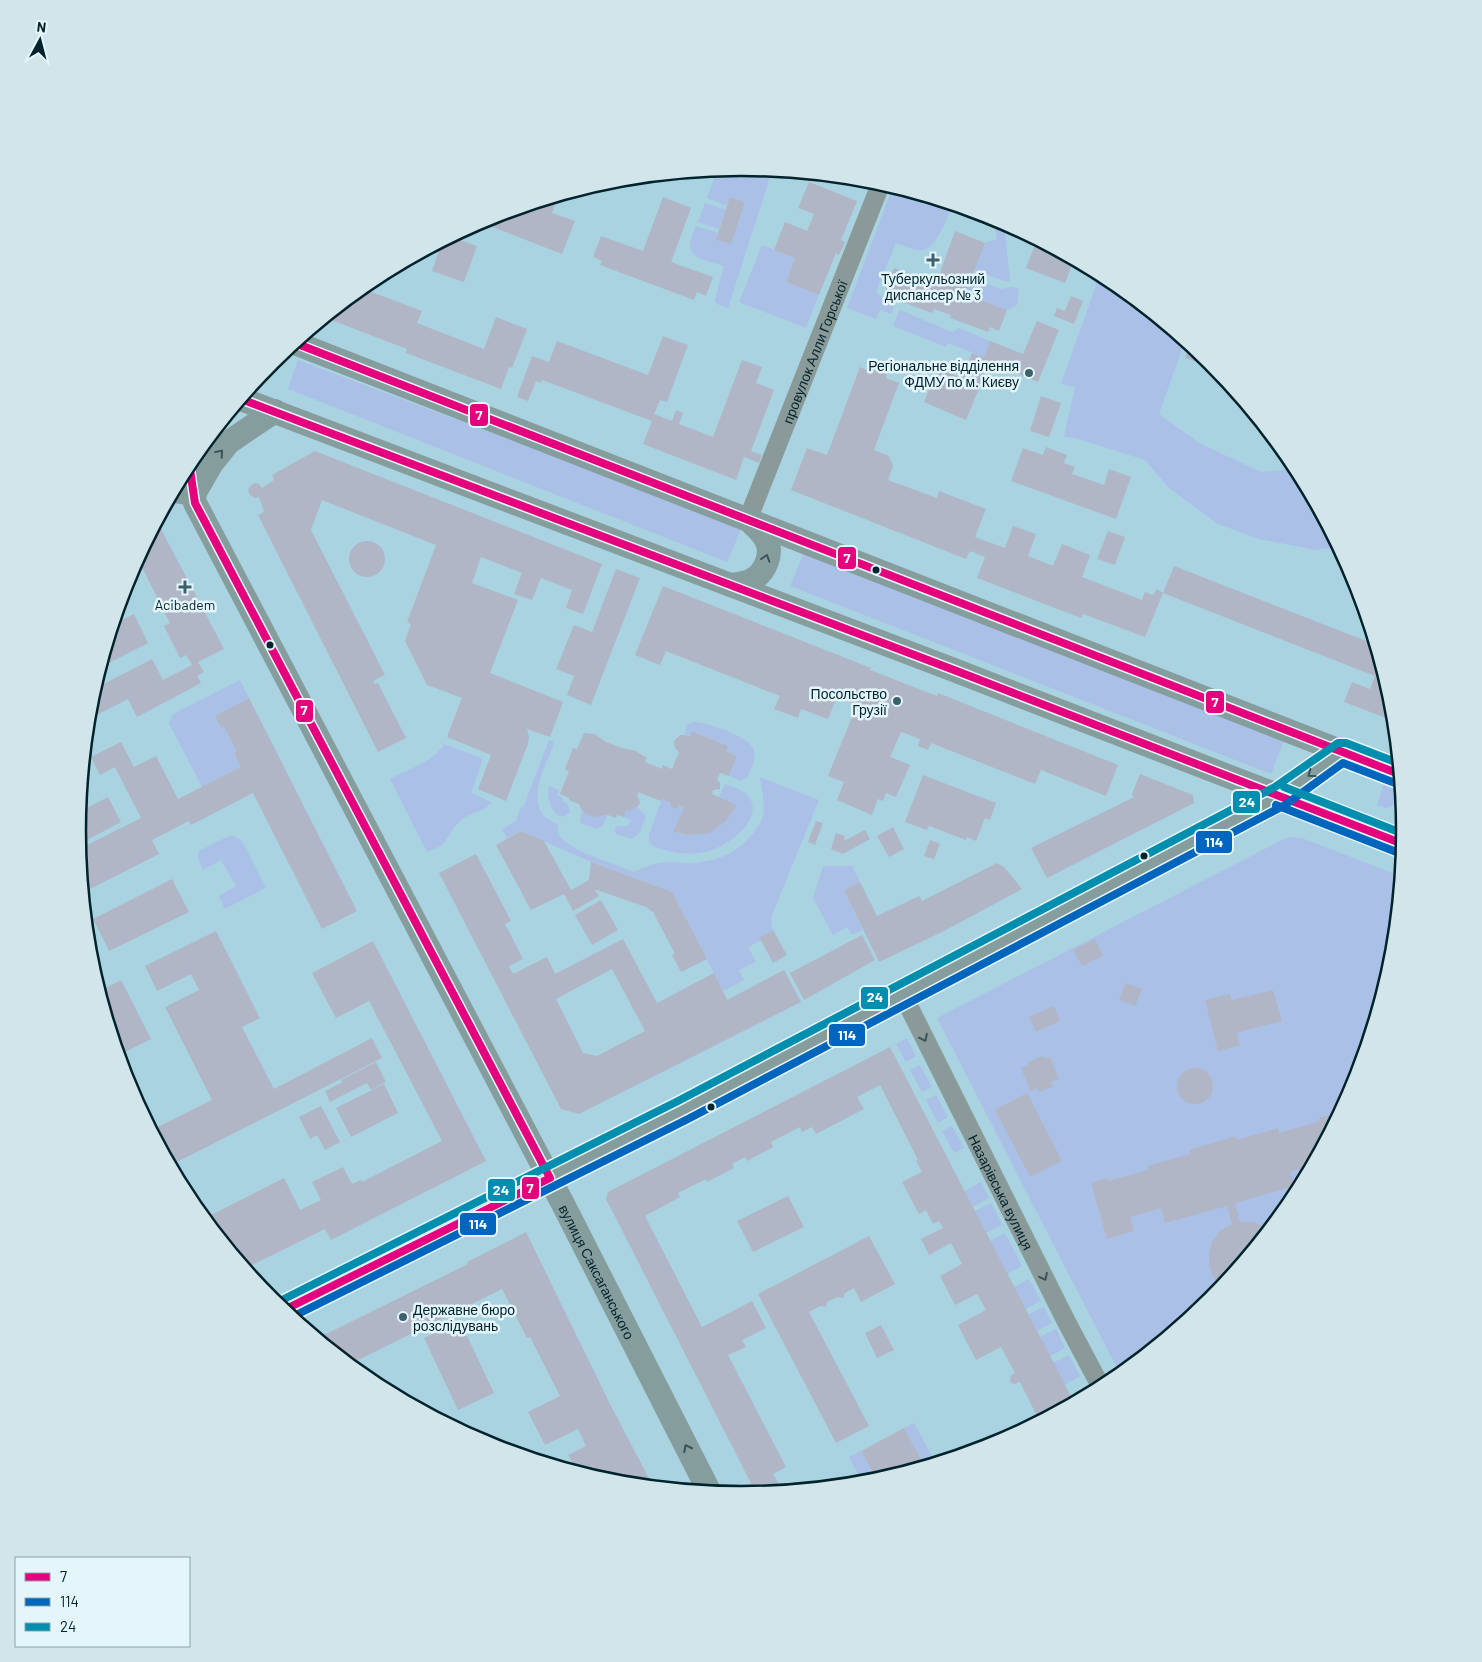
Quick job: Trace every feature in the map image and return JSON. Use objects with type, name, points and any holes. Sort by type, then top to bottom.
[{"type":"main road","points":[[302,346],[1392,771]]},
{"type":"main road","points":[[247,401],[732,585],[1396,841]]},
{"type":"main road","points":[[184,493],[229,442],[275,411]]},
{"type":"main road","name":"вулиця Саксаганського","points":[[184,493],[195,503],[550,1178],[706,1484]]},
{"type":"main road","points":[[732,585],[752,580],[761,572],[768,558],[769,550],[766,539],[748,519]]},
{"type":"main road","points":[[291,1306],[550,1178],[903,995],[1280,796],[1342,752]]},
{"type":"street","name":"провулок Алли Горської","points":[[748,519],[878,191]]},
{"type":"street","name":"Назарівська вулиця","points":[[903,995],[1097,1380]]},
{"type":"shaded area","points":[[714,177],[770,177],[728,308],[717,304],[715,300],[724,266],[709,262],[693,254],[690,243],[696,226],[718,233],[716,240],[731,244],[745,202],[730,197],[727,206],[707,198]]},
{"type":"shaded area","points":[[890,194],[950,211],[940,234],[925,249],[916,250],[896,243],[877,289],[877,293],[894,307],[891,314],[880,310],[876,319],[847,308]]},
{"type":"shaded area","points":[[705,203],[726,210],[719,229],[698,222]]},
{"type":"shaded area","points":[[995,227],[1005,232],[1010,281],[1004,281],[974,270],[985,243],[997,239]]},
{"type":"shaded area","points":[[762,245],[795,258],[786,282],[819,295],[806,328],[739,302]]},
{"type":"shaded area","points":[[972,278],[1001,289],[1019,288],[1017,305],[1007,310],[965,294]]},
{"type":"shaded area","points":[[1097,282],[1140,312],[1183,348],[1159,414],[1199,443],[1261,472],[1287,470],[1308,504],[1331,548],[1316,550],[1259,539],[1218,524],[1169,488],[1145,460],[1075,438],[1064,437],[1075,387],[1061,384]]},
{"type":"shaded area","points":[[900,310],[952,332],[959,328],[990,341],[984,357],[948,343],[946,347],[893,326]]},
{"type":"shaded area","points":[[298,360],[742,527],[727,562],[288,389]]},
{"type":"shaded area","points":[[804,552],[1285,738],[1271,774],[790,586]]},
{"type":"shaded area","points":[[240,680],[249,698],[215,716],[221,728],[224,727],[237,752],[234,754],[241,767],[202,787],[169,723],[173,714]]},
{"type":"shaded area","points":[[693,722],[725,730],[749,743],[753,748],[755,756],[747,778],[740,781],[729,776],[737,756],[726,751],[728,746],[693,731],[690,737],[685,735],[687,725]]},
{"type":"shaded area","points":[[549,740],[553,741],[554,744],[543,771],[538,791],[540,809],[545,817],[558,825],[559,835],[573,847],[634,872],[647,866],[661,863],[691,863],[712,860],[737,849],[750,837],[763,818],[764,811],[760,777],[819,800],[772,915],[771,924],[773,930],[759,937],[761,940],[748,947],[756,962],[739,970],[744,980],[723,991],[672,892],[591,862],[521,831],[507,838],[502,829],[516,821],[521,807],[523,808]]},
{"type":"shaded area","points":[[444,744],[483,759],[471,793],[491,802],[486,808],[465,817],[454,827],[443,845],[427,852],[390,779],[434,756]]},
{"type":"shaded area","points":[[725,784],[744,792],[749,797],[752,805],[752,814],[749,822],[736,836],[712,850],[689,854],[673,852],[651,845],[649,835],[662,799],[670,802],[671,807],[674,809],[680,805],[684,807],[673,832],[693,835],[702,834],[718,827],[737,805],[719,797]]},
{"type":"shaded area","points":[[1384,784],[1394,788],[1395,803],[1386,808],[1377,805]]},
{"type":"shaded area","points":[[549,786],[559,790],[557,795],[568,804],[570,812],[565,816],[557,814],[550,805]]},
{"type":"shaded area","points":[[637,807],[646,816],[640,832],[632,839],[616,834],[614,830],[617,826],[628,826],[631,820],[624,817],[626,810],[631,812],[633,808]]},
{"type":"shaded area","points":[[582,810],[594,816],[608,815],[602,827],[596,829],[581,823]]},
{"type":"shaded area","points":[[231,835],[242,841],[266,888],[225,909],[219,896],[236,886],[221,860],[203,870],[198,858],[199,851]]},
{"type":"shaded area","points":[[1290,837],[1302,838],[1394,874],[1383,959],[1361,1041],[1346,1082],[1328,1121],[1285,1195],[1260,1230],[1204,1294],[1173,1323],[1116,1367],[937,1018]]},
{"type":"shaded area","points":[[823,866],[852,866],[860,882],[844,890],[863,930],[852,935],[847,927],[833,935],[813,898]]},
{"type":"shaded area","points":[[907,1038],[916,1056],[906,1062],[896,1044]]},
{"type":"shaded area","points":[[920,1065],[932,1087],[922,1092],[910,1070]]},
{"type":"shaded area","points":[[936,1095],[948,1117],[938,1123],[926,1100]]},
{"type":"shaded area","points":[[952,1126],[964,1148],[954,1153],[942,1131]]},
{"type":"shaded area","points":[[981,1182],[989,1198],[973,1207],[965,1191]]},
{"type":"shaded area","points":[[991,1203],[1002,1225],[986,1233],[975,1211]]},
{"type":"shaded area","points":[[1005,1233],[1022,1266],[1007,1274],[990,1241]]},
{"type":"shaded area","points":[[1029,1279],[1041,1301],[1026,1309],[1014,1287]]},
{"type":"shaded area","points":[[1044,1307],[1052,1323],[1037,1331],[1029,1314]]},
{"type":"shaded area","points":[[1056,1329],[1065,1348],[1050,1356],[1040,1337]]},
{"type":"shaded area","points":[[1069,1355],[1080,1376],[1065,1385],[1053,1363]]},
{"type":"shaded area","points":[[914,1423],[932,1457],[921,1460],[904,1428]]},
{"type":"shaded area","points":[[861,1451],[873,1472],[859,1475],[849,1457]]},
{"type":"building","points":[[809,182],[857,201],[841,240],[845,242],[839,255],[836,253],[819,295],[786,282],[795,258],[774,250],[785,222],[807,231],[814,214],[798,208]]},
{"type":"building","points":[[663,197],[691,208],[671,262],[713,277],[706,296],[697,292],[694,300],[600,265],[602,261],[593,257],[601,236],[643,251]]},
{"type":"building","points":[[730,197],[745,202],[731,244],[716,240]]},
{"type":"building","points":[[555,204],[552,213],[575,221],[562,254],[490,226]]},
{"type":"building","points":[[955,231],[985,243],[965,294],[1007,310],[999,331],[990,327],[988,332],[950,318],[951,315],[934,309],[932,313],[892,298],[894,294],[886,290],[894,268],[936,284]]},
{"type":"building","points":[[460,240],[477,246],[464,282],[432,271],[439,250]]},
{"type":"building","points":[[1035,246],[1072,266],[1065,283],[1026,268]]},
{"type":"building","points":[[371,292],[422,311],[417,323],[484,349],[496,317],[527,329],[512,368],[509,367],[501,389],[406,353],[407,349],[332,320]]},
{"type":"building","points":[[1071,296],[1083,301],[1074,324],[1054,316],[1057,308],[1065,311]]},
{"type":"building","name":"Регіональне відділення ФДМУ по м. Києву","points":[[1037,321],[1059,330],[1038,382],[990,362],[966,420],[924,402],[938,368],[962,378],[972,353],[984,357],[990,341],[1023,354]]},
{"type":"building","points":[[663,336],[688,345],[667,402],[660,400],[654,414],[672,421],[676,410],[683,413],[679,424],[713,437],[742,360],[762,367],[756,383],[774,390],[751,451],[762,455],[759,463],[744,457],[736,480],[643,444],[652,421],[542,380],[541,383],[536,381],[528,401],[517,397],[532,356],[549,362],[557,341],[648,375]]},
{"type":"building","points":[[1187,352],[1198,363],[1185,358]]},
{"type":"building","points":[[876,366],[888,370],[886,378],[899,383],[874,450],[889,456],[893,466],[888,480],[937,498],[939,491],[986,509],[975,537],[1005,548],[1013,526],[1036,534],[1028,556],[1053,566],[1062,544],[1090,555],[1082,577],[1142,600],[1145,592],[1153,595],[1157,589],[1163,593],[1145,637],[1083,614],[1081,618],[977,578],[985,557],[970,551],[966,559],[791,490],[807,448],[827,455],[860,367],[873,373]]},
{"type":"building","points":[[1041,396],[1061,403],[1049,437],[1030,431]]},
{"type":"building","points":[[1046,447],[1067,455],[1064,463],[1075,467],[1072,474],[1104,485],[1109,469],[1131,477],[1116,519],[1011,481],[1023,448],[1043,455]]},
{"type":"building","points":[[315,451],[602,564],[583,614],[566,608],[572,590],[541,578],[532,600],[514,594],[522,573],[481,557],[472,583],[518,600],[490,673],[563,702],[550,737],[527,729],[528,744],[506,801],[478,789],[491,755],[447,737],[462,698],[427,685],[405,641],[411,624],[407,622],[436,545],[322,500],[311,530],[385,675],[373,681],[375,684],[378,683],[406,738],[378,752],[258,515],[264,512],[259,497],[255,498],[250,495],[248,490],[255,483],[259,484],[262,488],[274,480],[272,475]]},
{"type":"building","points":[[161,529],[224,649],[198,662],[204,672],[197,676],[201,683],[137,717],[128,699],[97,715],[104,684],[152,659],[163,680],[192,665],[186,655],[180,658],[164,626],[170,623],[143,569],[140,570]]},
{"type":"building","points":[[1108,531],[1125,537],[1115,565],[1097,559]]},
{"type":"building","points":[[367,541],[380,546],[385,559],[380,572],[367,577],[354,572],[349,559],[354,546]]},
{"type":"building","points":[[1174,566],[1367,641],[1385,718],[1344,702],[1352,682],[1370,689],[1375,676],[1163,593]]},
{"type":"building","points":[[616,569],[640,578],[591,705],[567,695],[574,676],[556,669],[574,625],[592,632]]},
{"type":"building","points":[[663,586],[871,668],[870,670],[937,696],[938,693],[1118,765],[1106,796],[1041,770],[1035,784],[931,743],[928,750],[918,746],[920,739],[901,732],[890,757],[910,765],[896,797],[886,793],[883,801],[878,799],[872,815],[837,800],[844,782],[828,776],[857,705],[837,697],[828,719],[801,709],[798,718],[774,709],[780,696],[666,651],[660,665],[635,655]]},
{"type":"building","points":[[134,614],[148,643],[109,663],[109,662],[121,620]]},
{"type":"building","points":[[249,698],[357,911],[322,929],[253,793],[191,825],[189,821],[152,840],[159,854],[89,889],[87,845],[141,818],[115,767],[100,775],[91,757],[121,742],[134,767],[156,756],[178,799],[241,767],[234,753],[237,752],[224,727],[221,728],[215,716]]},
{"type":"building","points":[[692,731],[728,746],[726,751],[737,756],[729,776],[720,773],[717,780],[720,782],[720,789],[713,790],[712,794],[737,805],[726,821],[710,833],[689,835],[673,832],[684,807],[680,805],[674,809],[671,807],[670,802],[662,799],[661,801],[638,792],[637,797],[640,803],[637,807],[633,808],[631,812],[626,810],[624,817],[617,815],[616,818],[608,815],[595,817],[588,815],[579,804],[560,794],[569,771],[565,769],[573,748],[577,749],[584,733],[595,734],[606,742],[636,751],[647,758],[645,762],[662,769],[663,765],[672,769],[679,752],[675,748],[674,741],[680,735],[690,737]]},
{"type":"building","points":[[1140,774],[1193,795],[1194,803],[1047,878],[1031,848],[1134,797],[1132,794]]},
{"type":"building","points":[[923,775],[996,803],[990,820],[985,818],[976,841],[967,837],[966,840],[929,826],[927,830],[905,822]]},
{"type":"building","points":[[108,797],[121,822],[87,840],[87,808]]},
{"type":"building","points":[[816,821],[823,823],[815,845],[808,842]]},
{"type":"building","points":[[893,827],[904,849],[889,857],[877,836]]},
{"type":"building","points":[[865,830],[870,839],[843,854],[831,849],[836,833],[845,836],[844,839],[846,840]]},
{"type":"building","points":[[521,831],[544,841],[571,890],[589,880],[591,862],[672,892],[707,959],[681,972],[672,955],[675,954],[653,912],[646,907],[594,889],[599,896],[573,911],[564,894],[531,910],[496,845]]},
{"type":"building","points":[[930,840],[940,844],[934,859],[924,856]]},
{"type":"building","points":[[476,854],[511,921],[505,924],[523,959],[509,966],[513,974],[547,957],[555,974],[623,939],[657,1003],[714,973],[727,1000],[784,970],[801,1002],[579,1114],[561,1109],[439,873]],"holes":[[[612,969],[645,1031],[597,1056],[583,1053],[556,999]]]},
{"type":"building","points":[[997,863],[1004,867],[1022,889],[944,931],[879,962],[844,890],[860,882],[877,916],[919,896],[922,901]]},
{"type":"building","points":[[172,879],[189,912],[109,951],[93,919]]},
{"type":"building","points":[[601,900],[618,930],[592,945],[575,915]]},
{"type":"building","points":[[773,930],[787,955],[773,963],[759,937]]},
{"type":"building","points":[[216,931],[260,1018],[242,1027],[274,1089],[372,1038],[382,1058],[177,1162],[157,1127],[212,1100],[165,1007],[199,990],[191,974],[157,991],[145,966]]},
{"type":"building","points":[[862,935],[875,960],[804,1000],[790,973]]},
{"type":"building","points":[[1095,939],[1103,956],[1082,966],[1073,950]]},
{"type":"building","points":[[373,941],[486,1161],[331,1240],[325,1229],[251,1265],[211,1215],[284,1178],[300,1210],[321,1200],[312,1182],[343,1167],[352,1184],[361,1180],[362,1182],[442,1141],[369,1001],[336,1018],[312,973]]},
{"type":"building","points":[[121,980],[151,1039],[125,1052],[106,988]]},
{"type":"building","points":[[1125,983],[1142,989],[1135,1006],[1119,1000]]},
{"type":"building","points":[[1273,990],[1282,1021],[1236,1033],[1240,1045],[1218,1051],[1205,1000],[1230,994],[1232,1000]]},
{"type":"building","points":[[1054,1006],[1060,1021],[1036,1032],[1029,1017]]},
{"type":"building","points":[[890,1047],[1071,1396],[1037,1415],[1020,1382],[1011,1383],[1011,1375],[1015,1373],[1001,1347],[976,1360],[958,1325],[986,1310],[977,1294],[955,1305],[940,1276],[962,1264],[951,1243],[929,1255],[921,1239],[943,1228],[939,1221],[933,1224],[926,1210],[919,1214],[902,1182],[922,1172],[916,1161],[918,1160],[880,1085],[857,1097],[864,1109],[816,1134],[812,1127],[802,1132],[800,1127],[771,1142],[773,1147],[747,1161],[745,1157],[732,1164],[734,1168],[707,1182],[706,1179],[678,1193],[680,1197],[645,1216],[702,1327],[752,1301],[766,1328],[742,1340],[746,1347],[728,1355],[786,1467],[773,1474],[779,1484],[752,1485],[606,1199],[608,1192]]},
{"type":"building","points":[[1043,1056],[1044,1059],[1050,1057],[1059,1079],[1051,1082],[1053,1087],[1039,1092],[1037,1088],[1030,1091],[1021,1068],[1029,1065],[1028,1062]]},
{"type":"building","points":[[376,1062],[386,1082],[371,1090],[367,1083],[330,1102],[325,1091],[343,1082],[341,1080]]},
{"type":"building","points":[[1195,1068],[1202,1069],[1208,1073],[1212,1079],[1212,1093],[1208,1099],[1202,1103],[1195,1104],[1188,1103],[1182,1099],[1178,1093],[1177,1086],[1178,1079],[1182,1073],[1188,1069]]},
{"type":"building","points":[[384,1084],[398,1113],[351,1137],[336,1108]]},
{"type":"building","points":[[1027,1093],[1062,1161],[1030,1177],[995,1110]]},
{"type":"building","points":[[321,1106],[340,1142],[325,1150],[317,1135],[310,1139],[299,1117]]},
{"type":"building","points":[[1331,1115],[1301,1169],[1290,1172],[1293,1182],[1290,1187],[1235,1203],[1240,1222],[1253,1222],[1263,1226],[1216,1281],[1209,1265],[1209,1252],[1213,1240],[1221,1230],[1232,1224],[1227,1206],[1165,1223],[1161,1208],[1130,1217],[1134,1231],[1107,1239],[1091,1183],[1107,1178],[1108,1181],[1149,1170],[1147,1166],[1190,1154],[1189,1150],[1236,1136],[1237,1140],[1278,1128],[1279,1133],[1320,1121],[1319,1118]]},
{"type":"building","points":[[788,1196],[804,1227],[753,1252],[737,1221]]},
{"type":"building","points":[[526,1232],[611,1406],[649,1479],[613,1473],[573,1463],[568,1455],[586,1446],[578,1429],[545,1445],[528,1412],[560,1396],[530,1337],[527,1338],[502,1289],[357,1361],[324,1335],[468,1264],[467,1262]]},
{"type":"building","points":[[869,1236],[895,1284],[861,1302],[854,1288],[845,1293],[843,1298],[838,1297],[827,1302],[826,1307],[820,1306],[809,1312],[869,1426],[836,1443],[758,1294]]},
{"type":"building","points":[[460,1321],[494,1393],[458,1410],[424,1338]]},
{"type":"building","points":[[881,1325],[894,1350],[877,1358],[865,1333]]},
{"type":"building","points":[[904,1428],[921,1460],[873,1472],[861,1451]]},
{"type":"transit line","name":"7","points":[[302,346],[1392,771]]},
{"type":"transit line","name":"7","points":[[247,401],[954,670],[1396,841]]},
{"type":"transit line","name":"7","points":[[191,477],[195,503],[550,1178],[291,1306]]},
{"type":"transit line","name":"24","points":[[284,1299],[678,1101],[1275,787],[1338,743],[1346,743],[1391,760]]},
{"type":"transit line","name":"114","points":[[299,1314],[688,1119],[1285,805],[1343,763],[1393,782]]},
{"type":"transit line","name":"24","points":[[1284,787],[1396,831]]},
{"type":"transit line","name":"114","points":[[1276,805],[1395,851]]},
{"type":"place","name":"Туберкульозний диспансер № 3","points":[[933,260]]},
{"type":"place","name":"Регіональне відділення ФДМУ по м. Києву","points":[[1029,373]]},
{"type":"place","name":"Acibadem","points":[[185,587]]},
{"type":"place","name":"Посольство Грузії","points":[[897,701]]},
{"type":"place","name":"Державне бюро розслідувань","points":[[403,1317]]}]
